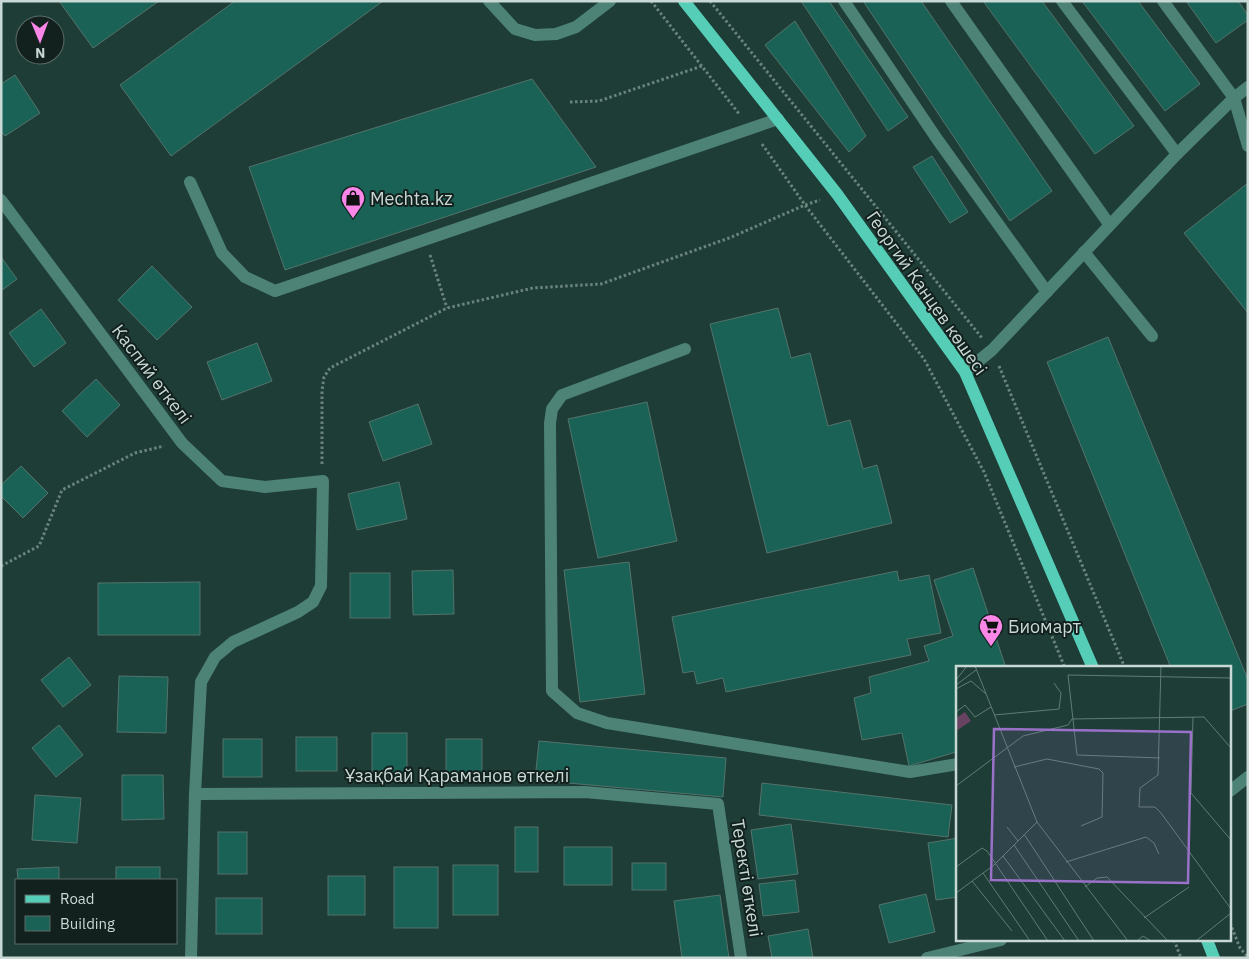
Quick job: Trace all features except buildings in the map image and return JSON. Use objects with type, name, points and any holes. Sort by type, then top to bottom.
[{"type":"main road","name":"Георгий Канцев көшесі","points":[[684,1],[837,194],[965,372],[1092,666]]},
{"type":"main road","points":[[1207,942],[1214,958]]},
{"type":"street","points":[[490,1],[515,28],[535,35],[556,34],[576,27],[610,1]]},
{"type":"street","points":[[844,1],[936,139],[1047,292]]},
{"type":"street","points":[[951,1],[1109,224]]},
{"type":"street","points":[[1062,1],[1177,154]]},
{"type":"street","points":[[1163,1],[1234,98],[1248,146]]},
{"type":"street","points":[[965,372],[992,350],[1177,154],[1234,98],[1248,87]]},
{"type":"street","points":[[190,182],[222,254],[244,277],[276,290],[425,241],[778,119]]},
{"type":"street","name":"Каспий өткелі","points":[[1,200],[182,443],[222,481],[265,487],[323,481]]},
{"type":"street","points":[[1084,252],[1152,336]]},
{"type":"street","points":[[685,349],[562,395],[552,409],[550,423],[552,691],[577,713],[606,722],[910,772],[956,764]]},
{"type":"street","points":[[192,958],[195,794],[201,682],[215,657],[234,642],[298,612],[313,602],[321,586],[323,481]]},
{"type":"street","points":[[1232,789],[1248,777]]},
{"type":"street","name":"Ұзақбай Қараманов өткелі","points":[[195,794],[585,792],[718,804]]},
{"type":"street","name":"Теректі өткелі","points":[[718,804],[741,958]]},
{"type":"street","points":[[927,958],[993,942]]},
{"type":"path","points":[[651,1],[751,128],[805,204],[924,359],[984,472],[1064,666]]},
{"type":"path","points":[[570,102],[599,101],[702,66]]},
{"type":"path","points":[[323,481],[322,390],[324,377],[330,368],[447,308],[533,288],[601,284],[729,238],[805,204],[837,194]]},
{"type":"path","points":[[425,241],[447,308]]},
{"type":"path","points":[[1,566],[38,546],[62,490],[135,453],[182,443]]},
{"type":"path","points":[[1232,929],[1240,948],[1248,957]]},
{"type":"path","points":[[1175,942],[1181,958]]},
{"type":"place","name":"Mechta.kz","points":[[353,219]]},
{"type":"place","name":"Биомарт","points":[[991,647]]}]
